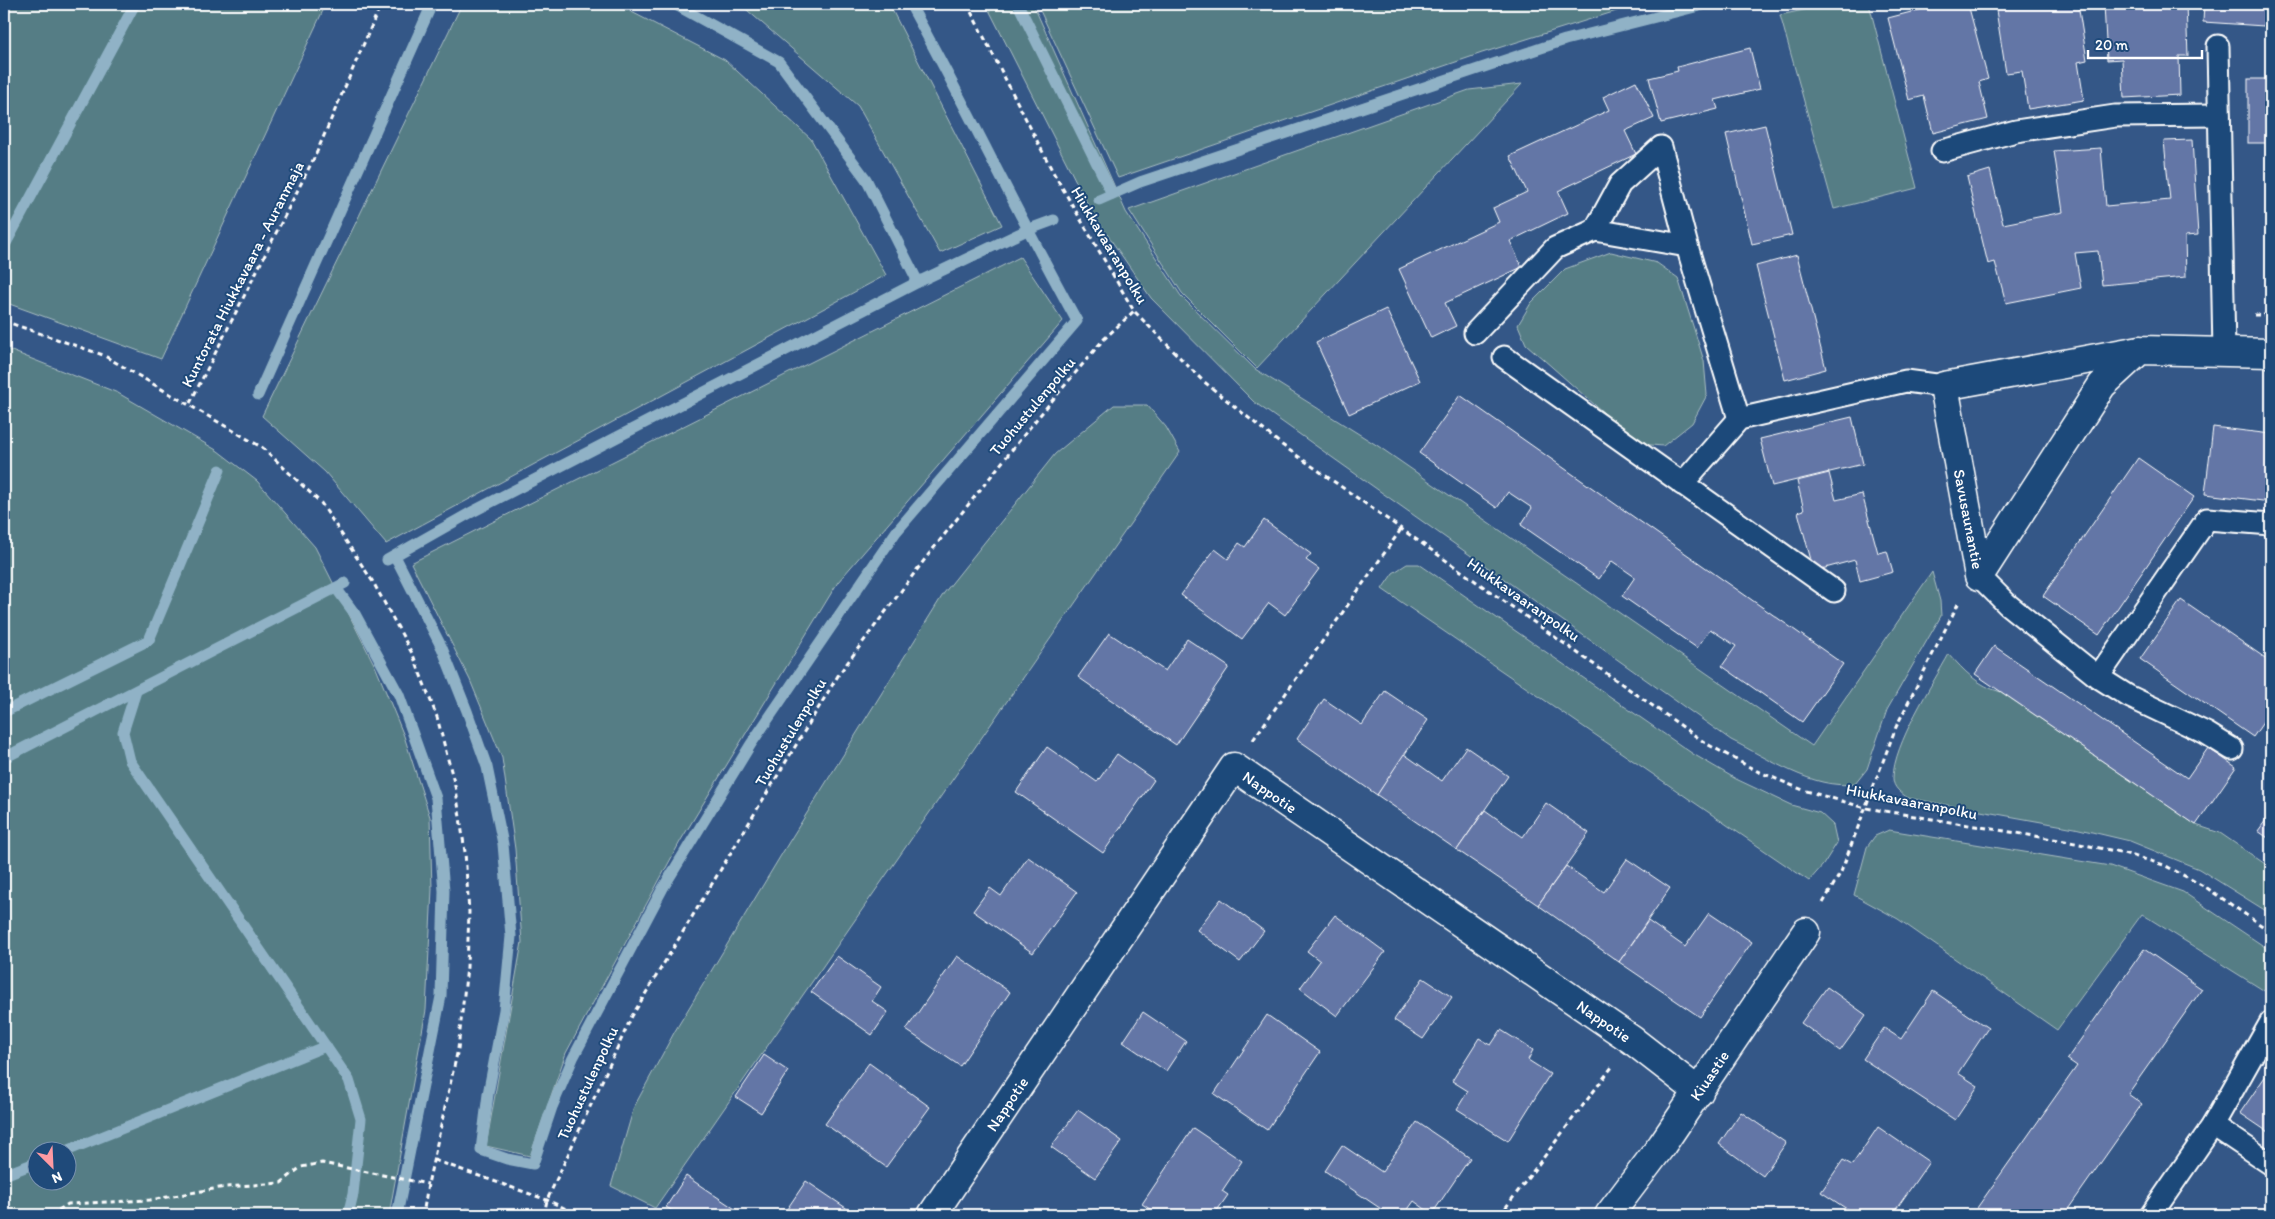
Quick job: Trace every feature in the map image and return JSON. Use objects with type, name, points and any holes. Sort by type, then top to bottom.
[{"type":"street","points":[[1944,386],[2140,350],[2271,354]]},
{"type":"street","name":"Savusaunantie","points":[[1979,576],[2102,385],[2140,350]]},
{"type":"street","name":"Savusaunantie","points":[[1944,386],[1979,576]]},
{"type":"street","name":"Nappotie","points":[[932,1215],[1234,767],[1632,1040],[1699,1092]]},
{"type":"street","name":"Kiuastie","points":[[1609,1215],[1699,1092],[1806,932]]},
{"type":"lane","points":[[2218,46],[2224,352]]},
{"type":"lane","points":[[1942,152],[2016,131],[2115,116],[2219,115]]},
{"type":"lane","points":[[1595,230],[1620,184],[1661,148],[1687,246],[1740,419]]},
{"type":"lane","points":[[1474,333],[1554,248],[1595,230],[1687,246]]},
{"type":"lane","points":[[1504,357],[1834,591]]},
{"type":"lane","points":[[1682,484],[1740,419],[1906,381],[1944,386]]},
{"type":"lane","points":[[2098,677],[2207,519],[2271,524]]},
{"type":"lane","points":[[1979,576],[2007,604],[2098,677],[2128,696],[2206,733],[2232,749]]},
{"type":"lane","points":[[2150,1215],[2214,1125],[2271,1022]]},
{"type":"lane","points":[[2214,1125],[2271,1164]]},
{"type":"path","name":"Kuntorata Hiukkavaara - Auranmaja","points":[[382,4],[316,154],[190,404],[263,448],[321,503],[373,582],[413,655],[437,717],[456,790],[465,852],[469,912],[467,967],[458,1049],[428,1184],[423,1215]]},
{"type":"path","name":"Hiukkavaaranpolku","points":[[967,4],[1053,172],[1134,310],[1202,380],[1282,445],[1707,744],[1756,771],[1803,790],[1866,808],[2120,852],[2164,865],[2206,888],[2271,932]]},
{"type":"path","name":"Tuohustulenpolku","points":[[544,1215],[547,1200],[632,1016],[839,674],[925,559],[1035,421],[1103,340],[1134,310]]},
{"type":"path","points":[[4,321],[103,355],[190,404]]},
{"type":"path","points":[[1234,767],[1402,528]]},
{"type":"path","points":[[1500,1215],[1632,1040]]},
{"type":"path","points":[[434,1160],[547,1200],[579,1215]]},
{"type":"path","points":[[51,1215],[68,1204],[150,1200],[225,1187],[281,1183],[301,1167],[322,1163],[428,1184]]},
{"type":"green space","points":[[4,4],[326,4],[161,359],[4,302]]},
{"type":"green space","points":[[462,4],[616,4],[725,60],[811,139],[886,275],[386,544],[325,472],[262,416]]},
{"type":"green space","points":[[740,4],[889,4],[1002,225],[940,253],[858,106]]},
{"type":"green space","points":[[986,4],[1033,4],[1126,212],[1181,296],[1255,369],[1378,446],[1812,746],[1932,572],[1940,601],[1941,616],[1887,710],[1867,769],[1855,784],[1839,785],[1807,777],[1791,771],[1731,740],[1254,402],[1151,298],[1091,211]]},
{"type":"green space","points":[[1037,4],[1639,4],[1482,53],[1118,178]]},
{"type":"green space","points":[[1832,4],[1869,4],[1917,188],[1834,209],[1780,15]]},
{"type":"green space","points":[[1522,84],[1257,368],[1182,293],[1129,210],[1469,90]]},
{"type":"green space","points":[[1611,252],[1657,263],[1678,278],[1704,361],[1707,395],[1692,423],[1663,446],[1639,444],[1526,344],[1518,325],[1531,303],[1565,269]]},
{"type":"green space","points":[[1020,257],[1063,321],[838,582],[681,840],[566,1053],[530,1156],[486,1146],[522,942],[515,849],[502,758],[470,680],[411,563]]},
{"type":"green space","points":[[4,348],[118,393],[218,451],[257,481],[315,547],[376,668],[404,736],[430,817],[432,889],[426,1010],[389,1215],[4,1215]]},
{"type":"green space","points":[[1114,405],[1147,405],[1166,427],[1180,452],[655,1208],[611,1186],[634,1107],[675,1031],[789,842],[944,593],[1055,454]]},
{"type":"green space","points":[[1407,564],[1419,564],[1693,754],[1736,779],[1791,805],[1820,813],[1833,825],[1837,843],[1823,865],[1809,881],[1382,589],[1393,573]]},
{"type":"green space","points":[[1949,654],[1978,682],[2001,692],[2196,825],[2220,833],[2271,868],[2271,914],[2199,869],[2130,841],[2075,828],[1908,798],[1903,794],[1893,782],[1895,764],[1906,732]]},
{"type":"green space","points":[[1889,830],[2110,866],[2183,892],[2271,951],[2271,995],[2142,914],[2057,1030],[1898,919],[1854,895],[1867,847],[1875,836]]},
{"type":"building","points":[[1942,4],[1968,4],[1988,79],[1979,82],[1988,119],[1933,133],[1924,96],[1909,100],[1888,18]]},
{"type":"building","points":[[1995,4],[2078,4],[2087,60],[2078,62],[2084,100],[2028,109],[2022,71],[2006,73]]},
{"type":"building","points":[[2104,4],[2186,4],[2188,56],[2179,56],[2180,95],[2124,98],[2122,59],[2107,60]]},
{"type":"building","points":[[2204,4],[2266,4],[2264,26],[2203,22]]},
{"type":"building","points":[[1750,48],[1760,89],[1715,100],[1718,109],[1661,123],[1649,78],[1678,71],[1677,67]]},
{"type":"building","points":[[2248,79],[2271,79],[2271,143],[2248,143]]},
{"type":"building","points":[[1636,81],[1654,118],[1625,131],[1636,154],[1558,191],[1568,213],[1510,241],[1522,267],[1445,303],[1456,326],[1431,338],[1399,269],[1499,222],[1493,208],[1527,192],[1510,156],[1609,110],[1603,97]]},
{"type":"building","points":[[1765,125],[1792,235],[1752,244],[1726,134]]},
{"type":"building","points":[[2192,140],[2198,235],[2185,236],[2186,277],[2102,285],[2098,251],[2075,253],[2081,288],[2006,303],[1995,262],[1988,264],[1967,177],[1990,170],[2003,224],[2063,212],[2054,151],[2101,148],[2106,206],[2170,200],[2164,141]]},
{"type":"building","points":[[1797,255],[1826,369],[1785,380],[1756,266]]},
{"type":"building","points":[[1386,309],[1420,381],[1349,414],[1316,342]]},
{"type":"building","points":[[1460,395],[1843,664],[1802,722],[1722,666],[1736,646],[1710,629],[1697,648],[1622,596],[1635,577],[1612,561],[1599,579],[1521,525],[1532,508],[1508,492],[1497,508],[1419,453]]},
{"type":"building","points":[[1852,417],[1863,464],[1772,486],[1760,439]]},
{"type":"building","points":[[2213,427],[2271,434],[2271,502],[2205,494]]},
{"type":"building","points":[[2138,458],[2194,497],[2099,635],[2043,596]]},
{"type":"building","points":[[1829,473],[1836,500],[1862,494],[1878,553],[1887,551],[1893,572],[1860,581],[1855,560],[1814,571],[1798,512],[1804,510],[1797,481]]},
{"type":"building","points":[[1264,520],[1311,554],[1306,560],[1319,569],[1285,615],[1269,603],[1242,639],[1181,595],[1215,549],[1228,559],[1239,543],[1245,547]]},
{"type":"building","points":[[2181,600],[2271,662],[2271,711],[2253,737],[2140,659]]},
{"type":"building","points":[[1109,633],[1165,671],[1187,639],[1229,667],[1176,745],[1078,677]]},
{"type":"building","points":[[1994,646],[2187,778],[2208,748],[2236,767],[2196,825],[1975,674]]},
{"type":"building","points":[[1385,691],[1428,720],[1377,795],[1297,739],[1324,699],[1362,725]]},
{"type":"building","points":[[1047,747],[1097,782],[1117,754],[1154,780],[1103,853],[1016,792]]},
{"type":"building","points":[[1466,747],[1508,776],[1457,850],[1377,795],[1404,754],[1442,781]]},
{"type":"building","points":[[1546,803],[1589,833],[1538,905],[1457,850],[1485,810],[1523,837]]},
{"type":"building","points":[[2271,813],[2271,840],[2258,831]]},
{"type":"building","points":[[1028,857],[1077,892],[1033,953],[973,911],[990,888],[1001,896]]},
{"type":"building","points":[[1627,859],[1670,888],[1619,962],[1538,905],[1566,866],[1604,892]]},
{"type":"building","points":[[1221,899],[1264,931],[1240,962],[1197,930]]},
{"type":"building","points":[[1709,913],[1752,942],[1700,1017],[1619,962],[1648,921],[1685,947]]},
{"type":"building","points":[[1335,915],[1385,952],[1337,1016],[1300,988],[1320,961],[1307,951]]},
{"type":"building","points":[[2144,949],[2202,989],[2128,1094],[2142,1104],[2064,1215],[1972,1215],[2077,1066],[2067,1059]]},
{"type":"building","points":[[837,956],[881,987],[872,1001],[888,1012],[872,1035],[811,992]]},
{"type":"building","points":[[957,956],[1010,992],[960,1066],[906,1030]]},
{"type":"building","points":[[1423,978],[1452,997],[1423,1039],[1394,1020]]},
{"type":"building","points":[[1827,987],[1866,1015],[1840,1051],[1801,1023]]},
{"type":"building","points":[[1933,991],[1988,1028],[1958,1073],[1978,1086],[1955,1120],[1863,1059],[1884,1028],[1901,1039]]},
{"type":"building","points":[[1143,1012],[1186,1041],[1166,1071],[1123,1042]]},
{"type":"building","points":[[1267,1015],[1320,1052],[1267,1130],[1214,1094]]},
{"type":"building","points":[[1501,1030],[1533,1050],[1528,1060],[1550,1074],[1508,1141],[1457,1109],[1468,1091],[1452,1081],[1479,1038],[1491,1045]]},
{"type":"building","points":[[764,1055],[788,1071],[761,1113],[736,1097]]},
{"type":"building","points":[[869,1063],[930,1107],[886,1167],[825,1124]]},
{"type":"building","points":[[2271,1068],[2271,1134],[2240,1113]]},
{"type":"building","points":[[1078,1110],[1122,1141],[1095,1178],[1051,1147]]},
{"type":"building","points":[[1741,1112],[1786,1143],[1763,1176],[1719,1144]]},
{"type":"building","points":[[1417,1122],[1470,1158],[1432,1214],[1414,1201],[1404,1215],[1390,1215],[1325,1171],[1342,1145],[1382,1172]]},
{"type":"building","points":[[1878,1127],[1929,1162],[1892,1215],[1856,1215],[1821,1192],[1843,1160],[1852,1165]]},
{"type":"building","points":[[1193,1128],[1242,1161],[1222,1191],[1228,1195],[1214,1215],[1159,1215],[1142,1204]]},
{"type":"building","points":[[686,1176],[744,1215],[679,1215],[666,1207]]},
{"type":"building","points":[[806,1181],[855,1214],[783,1215]]},
{"type":"waterway","points":[[4,247],[135,4]]},
{"type":"waterway","points":[[258,395],[432,4]]},
{"type":"waterway","points":[[674,4],[779,62],[866,179],[918,282]]},
{"type":"waterway","points":[[395,556],[442,648],[467,711],[487,767],[503,844],[511,936],[504,1010],[488,1094],[481,1150],[507,1159],[533,1164],[552,1107],[573,1058],[663,888],[751,744],[896,532],[1077,321],[910,4]]},
{"type":"waterway","points":[[1018,4],[1112,194]]},
{"type":"waterway","points":[[1099,200],[1140,182],[1565,40],[1707,4]]},
{"type":"waterway","points":[[387,560],[470,513],[918,282],[1027,230],[1054,220]]},
{"type":"waterway","points":[[4,712],[149,640],[220,470]]},
{"type":"waterway","points":[[4,758],[345,583]]},
{"type":"waterway","points":[[336,588],[355,614],[399,695],[436,798],[444,891],[441,996],[397,1215]]},
{"type":"waterway","points":[[136,691],[123,732],[130,761],[349,1080],[361,1119],[353,1194],[348,1215]]},
{"type":"waterway","points":[[78,1146],[326,1046]]},
{"type":"waterway","points":[[4,1175],[28,1166]]},
{"type":"waterway","points":[[467,1215],[467,1213],[482,1215]]}]
